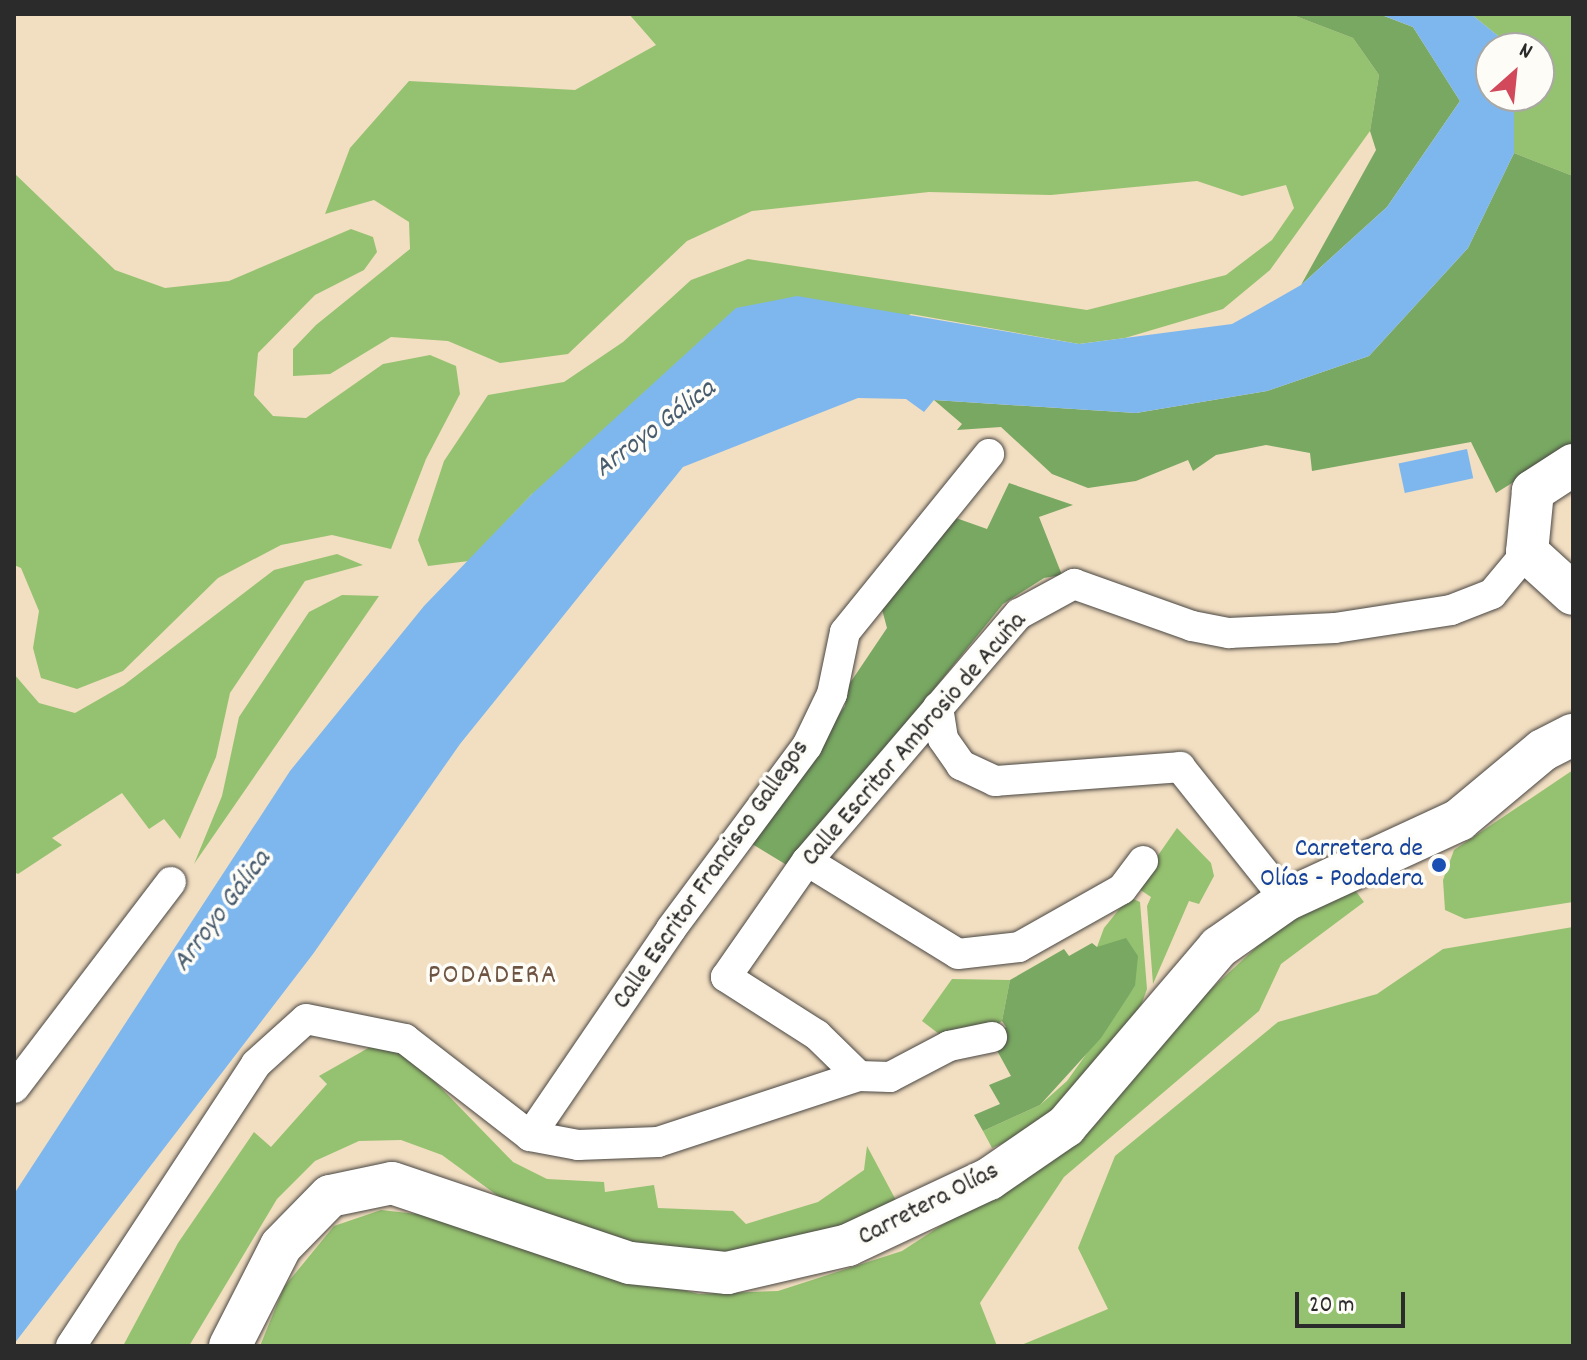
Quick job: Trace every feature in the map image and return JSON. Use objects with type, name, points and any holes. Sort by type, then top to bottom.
[{"type":"main road","points":[[1573,465],[1533,491],[1527,552],[1573,594]]},
{"type":"main road","name":"Carretera Olías","points":[[230,1346],[281,1246],[330,1196],[392,1183],[630,1263],[727,1273],[848,1245],[989,1179],[1066,1126],[1219,947],[1286,900],[1459,820],[1543,750],[1573,735]]},
{"type":"street","name":"Calle Escritor Francisco Gallegos","points":[[530,1136],[671,929],[807,746],[832,694],[845,632],[989,454]]},
{"type":"street","name":"Calle Escritor Ambrosio de Acuña","points":[[859,1076],[817,1035],[726,977],[807,861],[1019,614],[1074,584],[1192,626],[1229,633],[1335,628],[1451,610],[1492,594],[1527,552]]},
{"type":"street","points":[[938,707],[943,739],[961,765],[995,781],[1180,767],[1286,900]]},
{"type":"street","points":[[807,861],[958,954],[1019,947],[1122,889],[1143,861]]},
{"type":"street","points":[[14,1088],[171,882]]},
{"type":"street","points":[[71,1346],[256,1064],[306,1019],[405,1039],[530,1136],[578,1145],[658,1142],[859,1076],[890,1077],[949,1046],[992,1037]]},
{"type":"street","points":[[91,1346],[107,1289]]},
{"type":"green space","points":[[629,14],[1290,14],[1353,38],[1379,75],[1370,131],[1270,270],[1223,309],[1125,338],[1079,344],[911,314],[532,494],[469,561],[428,566],[418,540],[444,461],[488,395],[564,382],[623,342],[691,280],[748,259],[1087,310],[1226,275],[1272,240],[1294,208],[1286,185],[1242,196],[1197,181],[1051,195],[929,192],[752,211],[687,241],[568,354],[500,363],[448,341],[391,337],[330,374],[293,376],[293,349],[316,325],[410,249],[409,222],[374,200],[325,214],[350,148],[409,81],[575,90],[656,45]]},
{"type":"green space","points":[[1290,14],[1379,14],[1413,27],[1460,101],[1387,207],[1301,285],[1376,150],[1370,131],[1379,75],[1353,38]]},
{"type":"green space","points":[[1471,14],[1573,14],[1573,176],[1514,153],[1514,112],[1555,112],[1555,32],[1493,32]]},
{"type":"green space","points":[[1514,153],[1573,176],[1573,445],[1496,493],[1471,442],[1312,471],[1310,453],[1266,445],[1216,455],[1193,471],[1188,460],[1136,481],[1088,488],[1052,474],[1001,427],[957,430],[962,424],[934,400],[1136,413],[1267,391],[1369,356],[1468,248]]},
{"type":"green space","points":[[14,173],[115,270],[165,288],[229,281],[351,229],[373,237],[377,252],[364,270],[315,295],[258,353],[254,395],[273,416],[306,418],[383,364],[430,355],[456,366],[460,394],[426,459],[391,549],[332,535],[281,545],[218,578],[123,671],[77,689],[41,678],[33,648],[39,611],[21,568],[14,565]]},
{"type":"green space","points":[[1009,483],[1073,505],[1039,517],[1062,575],[1044,578],[1003,604],[790,867],[749,842],[845,706],[848,686],[887,628],[880,602],[956,518],[987,529]]},
{"type":"green space","points":[[337,554],[363,565],[305,581],[230,693],[216,757],[180,839],[164,819],[149,829],[122,793],[52,838],[62,845],[18,874],[14,872],[14,674],[39,703],[75,713],[124,685],[274,570]]},
{"type":"green space","points":[[342,595],[379,596],[194,864],[222,796],[239,717],[309,612]]},
{"type":"green space","points":[[1573,770],[1573,902],[1465,919],[1445,910],[1443,880],[1454,850]]},
{"type":"green space","points":[[1177,828],[1211,863],[1214,876],[1199,904],[1189,901],[1153,984],[1147,906],[1151,897],[1136,887]]},
{"type":"green space","points":[[1355,890],[1364,902],[1281,964],[1259,1011],[1064,1177],[980,1303],[997,1346],[260,1346],[284,1287],[334,1226],[381,1210],[435,1216],[601,1270],[699,1294],[778,1291],[902,1251],[1094,1126],[1198,1001],[1283,923]]},
{"type":"green space","points":[[1129,897],[1140,902],[1147,989],[1142,1003],[1120,1039],[1039,1128],[992,1148],[983,1131],[1040,1105],[1067,1081],[1135,986],[1097,947],[1104,928]]},
{"type":"green space","points":[[1573,927],[1573,1346],[1019,1346],[1108,1309],[1078,1248],[1115,1156],[1278,1022],[1377,994],[1443,949]]},
{"type":"green space","points":[[1126,938],[1138,956],[1135,986],[1101,1038],[1040,1105],[983,1131],[974,1115],[1000,1104],[989,1085],[1011,1076],[994,1045],[1007,1039],[1000,1031],[1006,1027],[1002,1021],[1010,980],[1064,949],[1069,956],[1092,943],[1097,947]]},
{"type":"green space","points":[[952,979],[1010,980],[1002,1021],[986,1033],[943,1037],[922,1021]]},
{"type":"green space","points":[[370,1047],[408,1054],[513,1162],[547,1179],[604,1182],[605,1192],[654,1185],[658,1208],[733,1211],[746,1224],[818,1202],[864,1170],[867,1146],[899,1206],[792,1247],[678,1257],[509,1204],[442,1155],[401,1140],[359,1141],[315,1161],[277,1199],[189,1346],[123,1346],[178,1243],[254,1132],[271,1147],[327,1084],[319,1076]]},
{"type":"water","name":"Arroyo Gálica","points":[[1379,14],[1471,14],[1493,32],[1475,32],[1475,112],[1514,112],[1514,153],[1468,248],[1369,356],[1267,391],[1136,413],[934,400],[924,412],[906,399],[858,398],[683,467],[460,744],[313,954],[14,1344],[14,1194],[290,771],[424,606],[532,494],[736,308],[797,296],[1079,344],[1232,324],[1301,285],[1387,207],[1460,101],[1413,27]]},
{"type":"water","points":[[1467,449],[1473,478],[1405,493],[1399,464]]},
{"type":"place","name":"Carretera de Olías - Podadera","points":[[1439,865]]},
{"type":"district","name":"PODADERA","points":[[493,977]]}]
